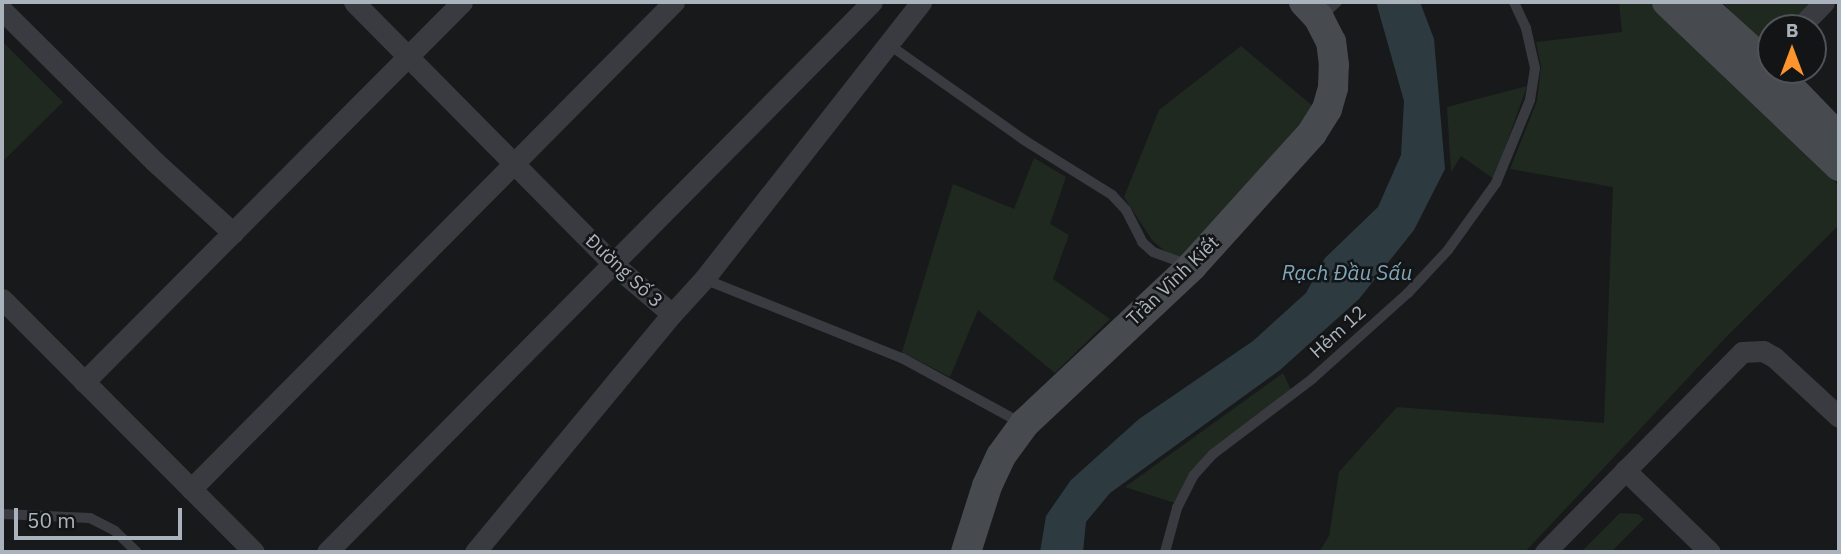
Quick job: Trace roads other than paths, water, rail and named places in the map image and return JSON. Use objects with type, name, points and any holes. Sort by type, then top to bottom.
[{"type":"street","name":"Đường Số 3","points":[[354,2],[613,264],[672,314],[705,279],[921,2]]},
{"type":"street","points":[[84,382],[462,2]]},
{"type":"street","points":[[191,489],[516,165],[674,2]]},
{"type":"street","points":[[327,552],[871,2]]},
{"type":"street","points":[[1667,2],[1839,166]]},
{"type":"street","points":[[1698,2],[1757,54]]},
{"type":"street","name":"Trần Vĩnh Kiết","points":[[966,552],[986,486],[1001,456],[1024,424],[1192,266],[1312,133],[1327,109],[1333,88],[1331,42],[1320,7]]},
{"type":"street","points":[[2,10],[154,161],[233,233]]},
{"type":"street","points":[[1788,84],[1839,138]]},
{"type":"street","points":[[2,299],[254,552]]},
{"type":"street","points":[[475,552],[672,314]]},
{"type":"street","points":[[1545,552],[1735,356],[1752,350],[1774,356],[1839,417]]},
{"type":"street","points":[[1625,470],[1710,552]]},
{"type":"lane","name":"Hẻm 12","points":[[1166,552],[1177,508],[1194,475],[1213,454],[1312,379],[1408,293],[1448,250],[1496,183],[1530,100],[1535,68],[1526,28],[1514,2]]},
{"type":"lane","points":[[888,44],[1024,140],[1112,195],[1126,210],[1142,242],[1153,252],[1192,266]]},
{"type":"lane","points":[[705,279],[902,358],[1024,424]]},
{"type":"lane","points":[[2,514],[90,518],[115,531],[137,552]]},
{"type":"water","name":"Rạch Đầu Sấu","points":[[1376,2],[1420,2],[1434,39],[1445,169],[1414,230],[1359,299],[1280,370],[1110,493],[1086,522],[1083,552],[1040,552],[1046,516],[1071,480],[1139,419],[1253,341],[1306,293],[1325,258],[1378,207],[1401,155],[1404,101]]}]
